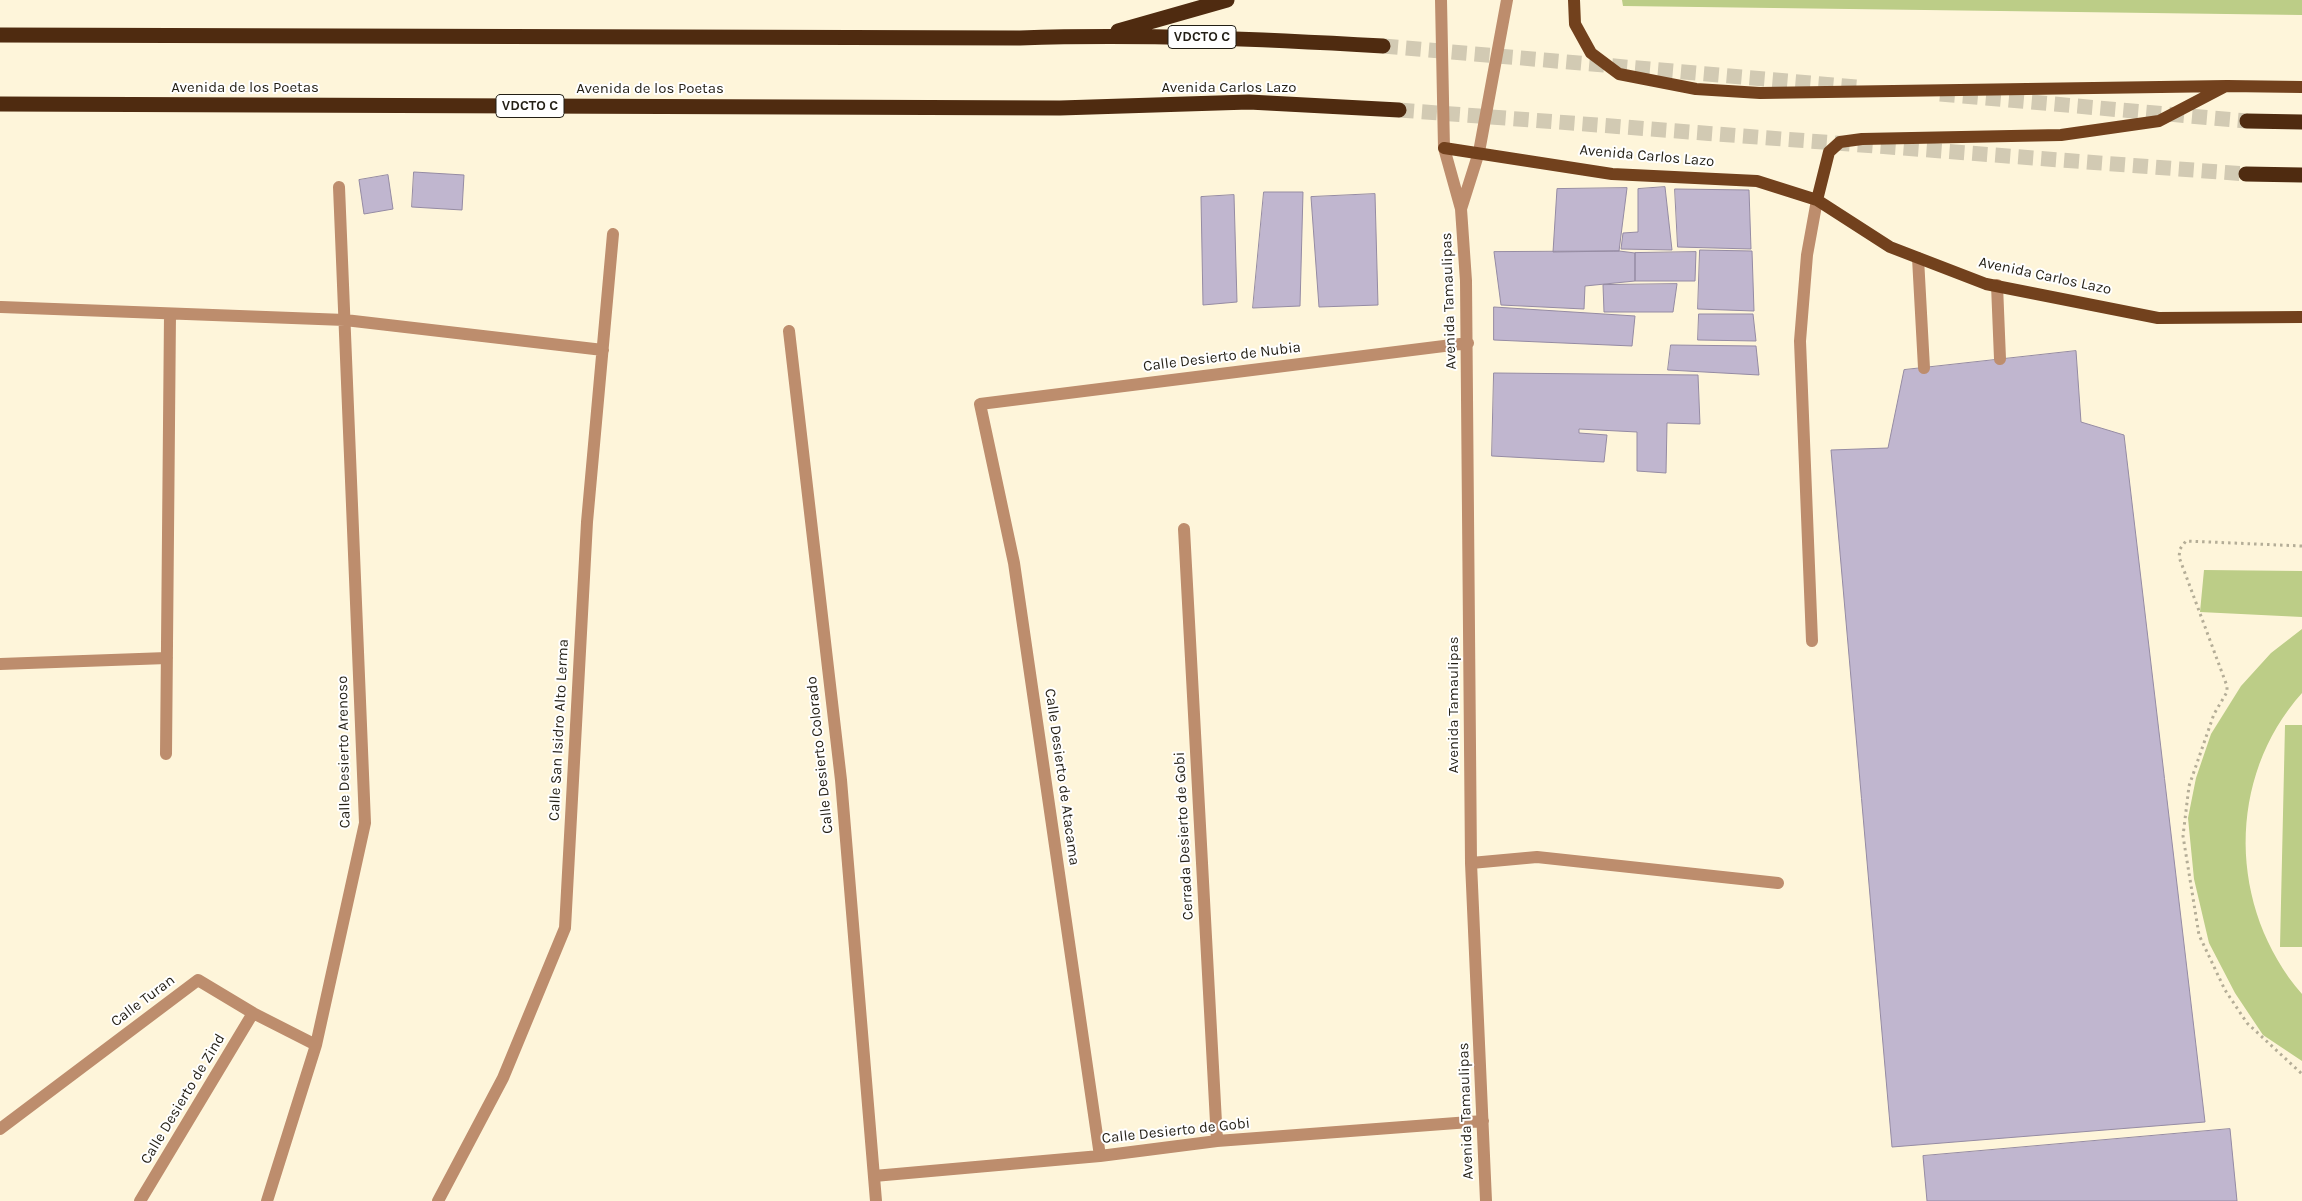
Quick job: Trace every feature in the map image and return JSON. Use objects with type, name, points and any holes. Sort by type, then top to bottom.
[{"type":"highway","points":[[1103,35],[1227,0]]},
{"type":"highway","name":"VDCTO C","points":[[0,35],[1020,38],[1103,35],[1243,38],[1383,46]]},
{"type":"highway","name":"Avenida Carlos Lazo","points":[[1060,108],[1249,102],[1399,110]]},
{"type":"highway","name":"Avenida de los Poetas","points":[[0,104],[1060,108]]},
{"type":"highway","points":[[2247,121],[2302,122]]},
{"type":"highway","points":[[2246,174],[2302,175]]},
{"type":"main road","points":[[1574,0],[1575,24],[1590,53],[1619,74],[1696,89],[1780,93],[2226,86],[2302,87]]},
{"type":"main road","points":[[1817,200],[1829,152],[1840,142],[1862,139],[2061,135],[2159,121],[2226,86]]},
{"type":"main road","name":"Avenida Carlos Lazo","points":[[1444,148],[1612,174],[1757,181],[1817,200],[1890,248],[1986,284],[2158,318],[2302,317]]},
{"type":"street","name":"Avenida Tamaulipas","points":[[1441,0],[1444,148],[1462,210],[1468,343],[1471,863],[1486,1201]]},
{"type":"street","name":"Avenida Tamaulipas","points":[[1462,210],[1479,152],[1507,0]]},
{"type":"street","name":"Calle Desierto Arenoso","points":[[267,1201],[316,1045],[365,823],[340,188]]},
{"type":"street","points":[[1812,641],[1800,341],[1807,255],[1817,200]]},
{"type":"street","name":"Calle San Isidro Alto Lerma","points":[[438,1201],[503,1078],[564,928],[587,522],[613,234]]},
{"type":"street","points":[[1918,258],[1924,368]]},
{"type":"street","points":[[1997,285],[2000,359]]},
{"type":"street","points":[[1,307],[345,320],[603,350]]},
{"type":"street","points":[[166,754],[170,314]]},
{"type":"street","name":"Calle Desierto Colorado","points":[[789,331],[841,780],[876,1201]]},
{"type":"street","name":"Calle Desierto de Nubia","points":[[980,404],[1468,343]]},
{"type":"street","name":"Calle Desierto de Atacama","points":[[980,404],[1014,563],[1100,1156]]},
{"type":"street","name":"Cerrada Desierto de Gobi","points":[[1184,529],[1217,1141]]},
{"type":"street","points":[[0,664],[167,658]]},
{"type":"street","points":[[1471,863],[1537,857],[1778,883]]},
{"type":"street","name":"Calle Turan","points":[[0,1129],[198,980],[253,1014],[316,1045]]},
{"type":"street","name":"Calle Desierto de Zind","points":[[140,1201],[253,1014]]},
{"type":"street","name":"Calle Desierto de Gobi","points":[[874,1176],[1100,1156],[1217,1141],[1483,1121]]},
{"type":"path","points":[[2302,546],[2186,541],[2180,549],[2179,557],[2227,686],[2226,692],[2214,714],[2189,786],[2183,836],[2199,935],[2225,990],[2246,1022],[2302,1074]]},
{"type":"green space","points":[[1622,0],[2302,0],[2302,15],[1623,6]]},
{"type":"green space","points":[[2204,570],[2302,571],[2302,617],[2200,612]]},
{"type":"green space","points":[[2302,629],[2302,693],[2277,727],[2260,764],[2249,803],[2246,843],[2249,883],[2260,923],[2278,960],[2302,994],[2302,1061],[2263,1035],[2235,993],[2209,943],[2194,879],[2188,818],[2196,778],[2211,734],[2241,686],[2271,653]]},
{"type":"green space","points":[[2285,725],[2302,725],[2302,947],[2280,947]]},
{"type":"building","points":[[414,172],[464,175],[462,210],[412,207]]},
{"type":"building","points":[[388,175],[393,209],[364,214],[359,180]]},
{"type":"building","points":[[1665,187],[1672,250],[1621,249],[1623,233],[1638,232],[1638,189]]},
{"type":"building","points":[[1627,188],[1619,251],[1553,252],[1557,189]]},
{"type":"building","points":[[1675,189],[1749,190],[1751,249],[1678,247]]},
{"type":"building","points":[[1264,192],[1303,192],[1300,306],[1253,308]]},
{"type":"building","points":[[1375,194],[1378,305],[1319,307],[1311,197]]},
{"type":"building","points":[[1234,195],[1237,302],[1203,305],[1201,197]]},
{"type":"building","points":[[1700,250],[1752,251],[1754,311],[1698,309]]},
{"type":"building","points":[[1619,251],[1635,253],[1635,281],[1585,286],[1584,309],[1501,305],[1494,252]]},
{"type":"building","points":[[1696,252],[1695,281],[1635,281],[1635,253]]},
{"type":"building","points":[[1677,284],[1673,312],[1604,312],[1603,285]]},
{"type":"building","points":[[1494,307],[1635,316],[1632,346],[1494,340]]},
{"type":"building","points":[[1699,314],[1753,314],[1756,341],[1698,340]]},
{"type":"building","points":[[1671,345],[1756,346],[1759,375],[1668,370]]},
{"type":"building","points":[[2076,351],[2081,422],[2124,435],[2205,1122],[1892,1147],[1831,450],[1888,448],[1904,370]]},
{"type":"building","points":[[1494,373],[1698,375],[1700,424],[1667,423],[1666,473],[1637,471],[1637,432],[1579,429],[1579,433],[1607,435],[1604,462],[1492,456]]},
{"type":"building","points":[[2230,1129],[2237,1201],[1927,1201],[1923,1156]]},
{"type":"tunnel","points":[[1383,46],[1857,87]]},
{"type":"tunnel","points":[[1940,94],[2247,121]]},
{"type":"tunnel","points":[[1399,110],[2246,174]]}]
